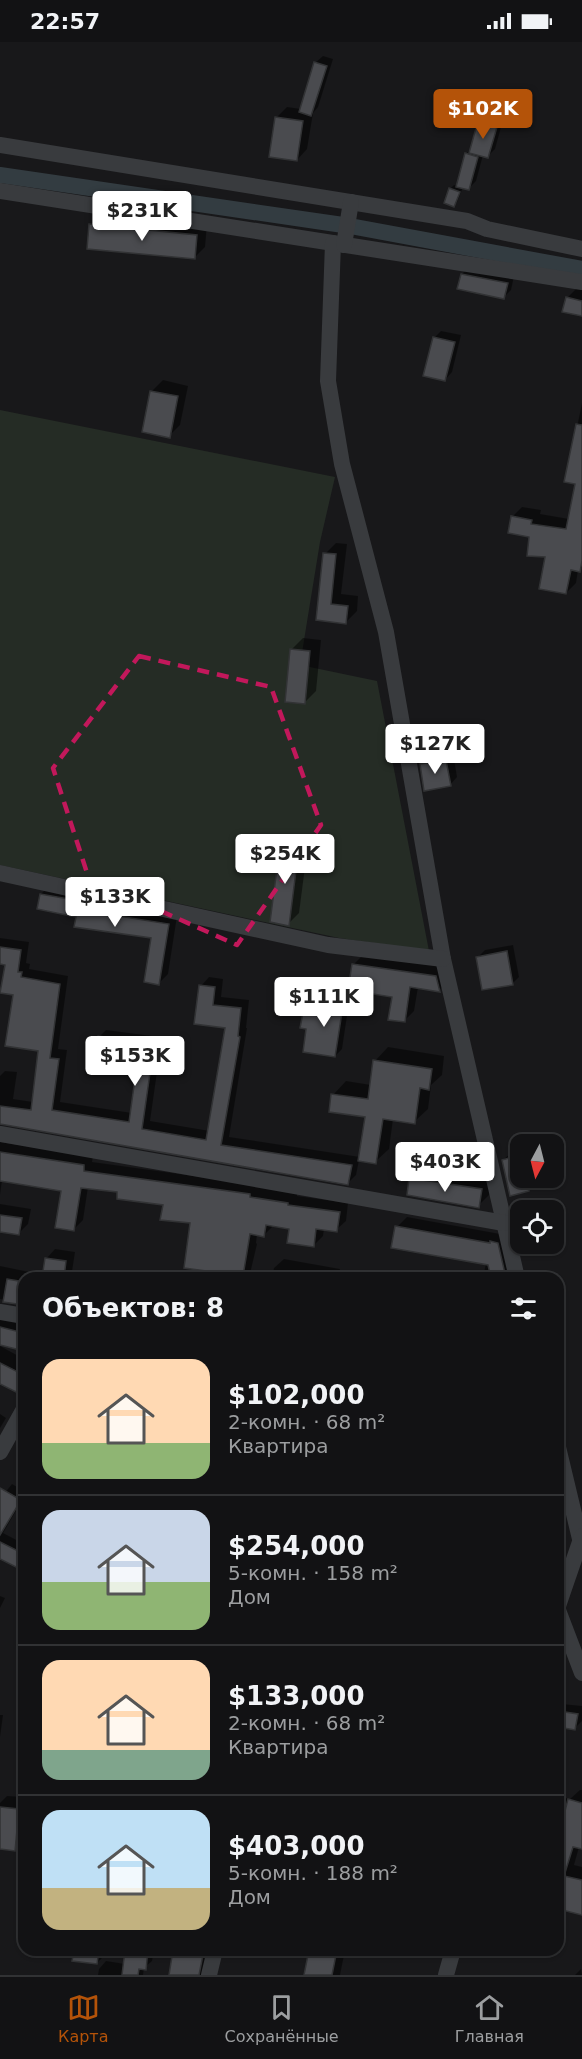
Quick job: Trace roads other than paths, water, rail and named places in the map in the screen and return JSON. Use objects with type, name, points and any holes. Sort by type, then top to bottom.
[{"type":"street","points":[[0,145],[467,221],[487,229],[582,249]]},
{"type":"street","points":[[0,191],[582,282]]},
{"type":"street","points":[[351,202],[339,244],[328,381],[342,464],[386,632],[443,959],[516,1272]]},
{"type":"street","points":[[0,873],[328,945],[443,959]]},
{"type":"street","points":[[0,1134],[504,1222]]},
{"type":"street","points":[[0,1312],[18,1315]]},
{"type":"street","points":[[0,1452],[18,1420]]},
{"type":"street","points":[[564,1470],[581,1537],[564,1589]]},
{"type":"street","points":[[564,1624],[582,1673]]},
{"type":"street","points":[[209,1975],[214,1956]]},
{"type":"street","points":[[446,1975],[451,1956]]},
{"type":"waterway","points":[[0,175],[350,226],[582,269]]}]
